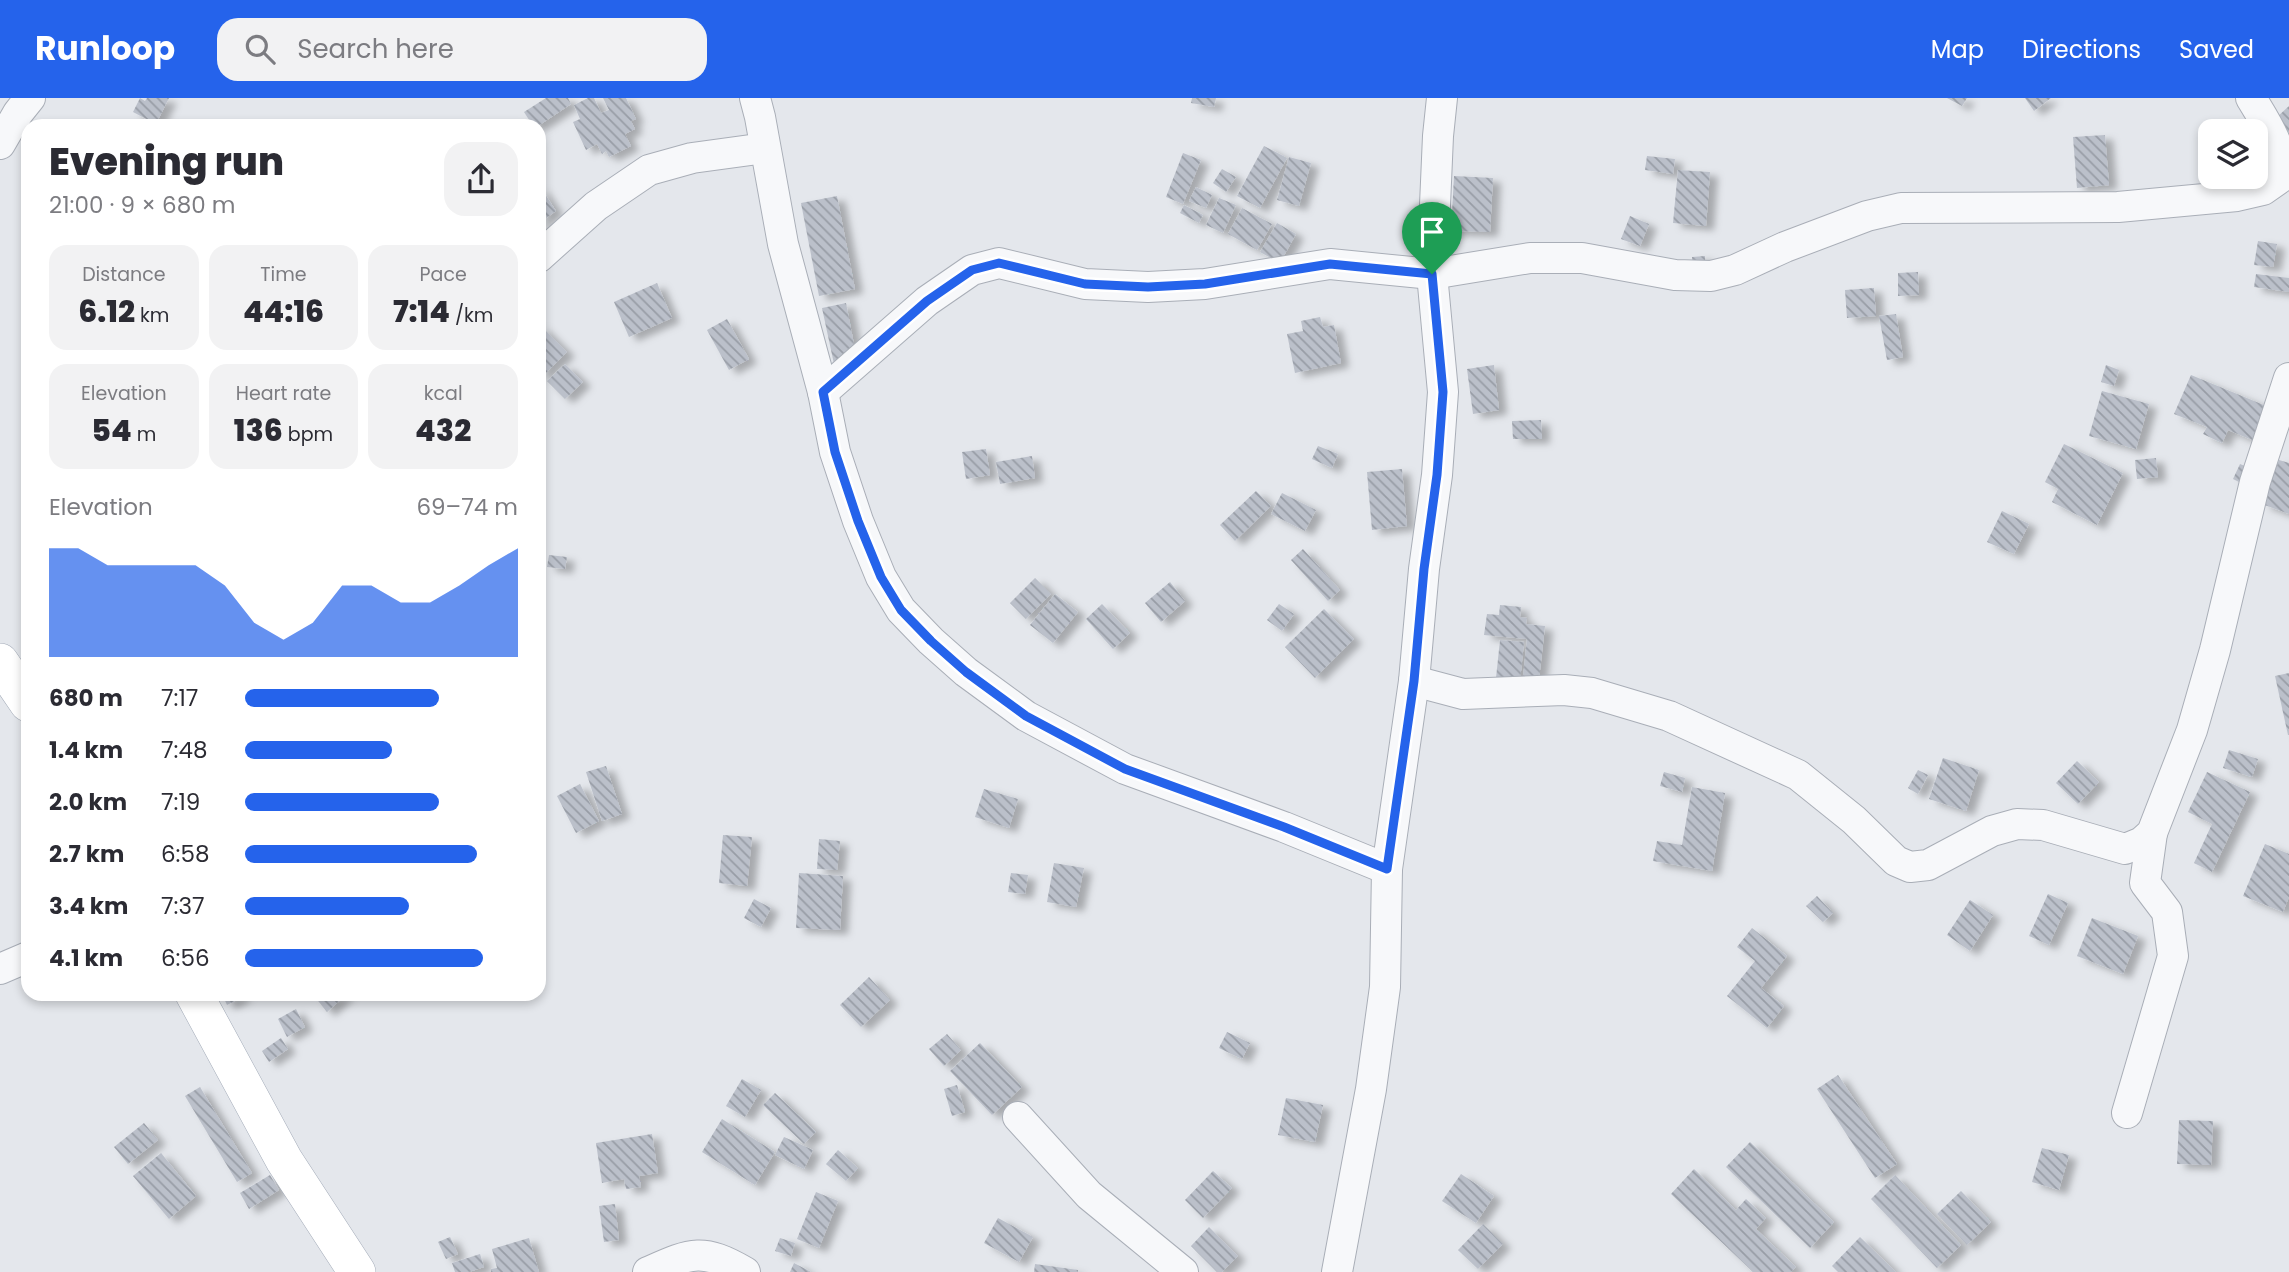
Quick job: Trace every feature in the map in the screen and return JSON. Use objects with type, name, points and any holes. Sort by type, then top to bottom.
[{"type":"main road","points":[[0,662],[21,693]]},
{"type":"main road","points":[[198,1001],[284,1160],[358,1272]]},
{"type":"street","points":[[0,144],[30,98]]},
{"type":"street","points":[[755,98],[783,244],[823,392],[835,452],[858,521],[881,577],[901,610],[966,672],[1026,716],[1125,769],[1284,827],[1387,869]]},
{"type":"street","points":[[1337,1272],[1371,1089],[1385,987],[1387,869],[1414,681],[1424,569],[1437,475],[1443,392],[1432,274],[1442,98]]},
{"type":"street","points":[[823,392],[927,301],[972,270],[999,263],[1085,284],[1148,287],[1205,284],[1330,264],[1432,274],[1530,258],[1582,258],[1675,275],[1711,276],[1735,270],[1785,247],[1867,216],[1902,208],[2118,207],[2237,196],[2263,190],[2280,178],[2283,165],[2252,98]]},
{"type":"street","points":[[546,251],[596,206],[649,170],[692,158],[765,148]]},
{"type":"street","points":[[2127,1112],[2173,956],[2167,912],[2145,883],[2152,833],[2192,730],[2215,650],[2255,482],[2289,379]]},
{"type":"street","points":[[1414,681],[1463,694],[1564,690],[1592,693],[1668,716],[1798,775],[1854,820],[1896,861],[1910,867],[1928,865],[1993,831],[2017,824],[2043,825],[2125,849],[2142,842],[2152,833]]},
{"type":"street","points":[[0,969],[21,960]]},
{"type":"street","points":[[1018,1117],[1089,1195],[1183,1272]]},
{"type":"street","points":[[648,1272],[684,1256],[706,1254],[727,1261],[745,1272]]},
{"type":"building","points":[[140,98],[145,101],[147,98],[169,98],[158,119],[146,119],[133,112]]},
{"type":"building","points":[[546,98],[568,98],[571,104],[546,121],[528,119],[524,112]]},
{"type":"building","points":[[594,98],[601,113],[609,110],[603,98],[626,98],[636,119],[631,121],[635,129],[625,134],[631,146],[609,157],[606,151],[602,154],[597,144],[586,150],[573,122],[580,119],[574,105]]},
{"type":"building","points":[[1192,98],[1216,98],[1214,107],[1191,103]]},
{"type":"building","points":[[1947,98],[1967,98],[1962,106]]},
{"type":"building","points":[[2025,98],[2051,98],[2034,111]]},
{"type":"building","points":[[2289,106],[2289,133],[2276,118]]},
{"type":"building","points":[[2105,135],[2109,185],[2077,188],[2073,137]]},
{"type":"building","points":[[1264,146],[1287,158],[1260,208],[1237,196]]},
{"type":"building","points":[[2268,151],[2276,172],[2268,175]]},
{"type":"building","points":[[1183,153],[1201,160],[1183,204],[1166,197]]},
{"type":"building","points":[[1647,156],[1675,159],[1673,174],[1645,170]]},
{"type":"building","points":[[1289,157],[1311,163],[1299,206],[1277,200]]},
{"type":"building","points":[[1222,169],[1236,177],[1226,192],[1213,183]]},
{"type":"building","points":[[1678,170],[1710,172],[1706,226],[1673,223]]},
{"type":"building","points":[[1454,176],[1493,178],[1490,232],[1451,231]]},
{"type":"building","points":[[1196,187],[1212,195],[1206,208],[1189,201]]},
{"type":"building","points":[[546,196],[556,211],[546,218]]},
{"type":"building","points":[[837,196],[855,289],[819,296],[801,203]]},
{"type":"building","points":[[1219,198],[1236,205],[1223,233],[1206,225]]},
{"type":"building","points":[[1184,205],[1203,215],[1199,223],[1180,213]]},
{"type":"building","points":[[1242,208],[1272,224],[1257,250],[1228,234]]},
{"type":"building","points":[[1630,216],[1649,224],[1640,246],[1621,239]]},
{"type":"building","points":[[1277,223],[1296,234],[1280,263],[1260,252]]},
{"type":"building","points":[[2258,241],[2277,244],[2273,267],[2254,265]]},
{"type":"building","points":[[1705,256],[1706,271],[1693,271],[1692,257]]},
{"type":"building","points":[[1918,272],[1919,295],[1898,296],[1898,273]]},
{"type":"building","points":[[2256,274],[2289,278],[2289,292],[2254,287]]},
{"type":"building","points":[[657,283],[672,318],[629,337],[614,302]]},
{"type":"building","points":[[1874,288],[1876,316],[1847,318],[1845,290]]},
{"type":"building","points":[[846,303],[857,360],[834,364],[822,308]]},
{"type":"building","points":[[1896,314],[1903,357],[1887,360],[1879,316]]},
{"type":"building","points":[[1320,317],[1323,327],[1334,325],[1341,363],[1295,373],[1287,334],[1303,331],[1301,321]]},
{"type":"building","points":[[727,319],[749,359],[729,370],[707,330]]},
{"type":"building","points":[[546,331],[567,352],[546,373]]},
{"type":"building","points":[[565,364],[583,382],[565,399],[547,381]]},
{"type":"building","points":[[1494,365],[1499,410],[1473,414],[1467,369]]},
{"type":"building","points":[[2106,365],[2119,370],[2114,386],[2101,382]]},
{"type":"building","points":[[2191,375],[2271,408],[2257,442],[2228,430],[2222,443],[2203,434],[2207,427],[2174,414]]},
{"type":"building","points":[[2102,391],[2149,404],[2136,449],[2089,436]]},
{"type":"building","points":[[1541,420],[1542,439],[1513,439],[1512,421]]},
{"type":"building","points":[[2064,444],[2123,473],[2097,525],[2052,502],[2058,489],[2045,482]]},
{"type":"building","points":[[1318,446],[1338,454],[1332,468],[1312,459]]},
{"type":"building","points":[[986,449],[990,475],[966,479],[962,452]]},
{"type":"building","points":[[1032,456],[1035,478],[1000,484],[996,462]]},
{"type":"building","points":[[2156,458],[2158,477],[2137,479],[2135,460]]},
{"type":"building","points":[[2279,460],[2289,463],[2289,514],[2262,504]]},
{"type":"building","points":[[2240,464],[2257,471],[2249,487],[2233,479]]},
{"type":"building","points":[[1402,469],[1407,526],[1372,530],[1367,472]]},
{"type":"building","points":[[1256,491],[1271,506],[1235,541],[1220,525]]},
{"type":"building","points":[[1282,493],[1316,510],[1305,531],[1271,514]]},
{"type":"building","points":[[2002,511],[2029,524],[2014,554],[1987,542]]},
{"type":"building","points":[[1303,549],[1340,590],[1328,601],[1291,560]]},
{"type":"building","points":[[549,555],[567,557],[565,569],[547,567]]},
{"type":"building","points":[[1035,578],[1051,594],[1026,619],[1010,603]]},
{"type":"building","points":[[1170,582],[1185,601],[1161,622],[1145,603]]},
{"type":"building","points":[[1055,594],[1078,612],[1053,643],[1030,625]]},
{"type":"building","points":[[1102,604],[1130,633],[1113,649],[1086,619]]},
{"type":"building","points":[[1279,604],[1294,614],[1282,631],[1267,620]]},
{"type":"building","points":[[1500,605],[1521,607],[1520,617],[1527,618],[1526,624],[1545,626],[1539,679],[1523,678],[1527,639],[1484,635],[1487,614],[1499,615]]},
{"type":"building","points":[[1324,609],[1354,639],[1315,678],[1285,647]]},
{"type":"building","points":[[1500,640],[1524,642],[1520,681],[1496,678]]},
{"type":"building","points":[[2289,673],[2289,735],[2288,735],[2275,676]]},
{"type":"building","points":[[2229,750],[2258,759],[2252,777],[2223,768]]},
{"type":"building","points":[[1943,758],[1979,770],[1966,811],[1929,799]]},
{"type":"building","points":[[2077,761],[2099,782],[2078,804],[2056,783]]},
{"type":"building","points":[[606,766],[622,814],[602,821],[586,772]]},
{"type":"building","points":[[1918,770],[1928,775],[1918,794],[1908,788]]},
{"type":"building","points":[[1664,772],[1685,778],[1682,792],[1660,786]]},
{"type":"building","points":[[2207,772],[2250,792],[2212,872],[2194,863],[2212,824],[2188,812]]},
{"type":"building","points":[[580,784],[599,821],[576,833],[557,796]]},
{"type":"building","points":[[1692,787],[1725,793],[1712,871],[1653,861],[1657,841],[1682,845]]},
{"type":"building","points":[[984,789],[1018,799],[1009,828],[975,817]]},
{"type":"building","points":[[723,835],[752,837],[747,886],[719,883]]},
{"type":"building","points":[[819,839],[840,841],[837,870],[817,869]]},
{"type":"building","points":[[2265,844],[2289,854],[2289,897],[2283,912],[2243,896]]},
{"type":"building","points":[[1054,863],[1084,868],[1076,907],[1047,902]]},
{"type":"building","points":[[799,873],[843,876],[840,930],[796,928]]},
{"type":"building","points":[[1011,873],[1028,875],[1025,894],[1008,892]]},
{"type":"building","points":[[2048,894],[2068,903],[2049,945],[2029,936]]},
{"type":"building","points":[[1817,896],[1833,913],[1823,922],[1806,906]]},
{"type":"building","points":[[754,899],[771,908],[761,927],[744,918]]},
{"type":"building","points":[[1970,900],[1993,915],[1970,951],[1947,935]]},
{"type":"building","points":[[2092,918],[2138,936],[2123,974],[2077,956]]},
{"type":"building","points":[[1752,928],[1787,956],[1761,988],[1784,1006],[1767,1028],[1727,996],[1755,961],[1737,947]]},
{"type":"building","points":[[869,977],[890,1000],[861,1027],[840,1005]]},
{"type":"building","points":[[318,1001],[339,1001],[327,1012]]},
{"type":"building","points":[[296,1009],[305,1027],[287,1037],[278,1019]]},
{"type":"building","points":[[1227,1032],[1250,1043],[1242,1059],[1219,1048]]},
{"type":"building","points":[[947,1034],[961,1050],[944,1066],[929,1049]]},
{"type":"building","points":[[281,1038],[288,1049],[269,1062],[262,1051]]},
{"type":"building","points":[[980,1043],[1022,1087],[992,1115],[950,1071]]},
{"type":"building","points":[[1838,1075],[1897,1164],[1875,1178],[1817,1089]]},
{"type":"building","points":[[742,1079],[761,1090],[745,1117],[726,1106]]},
{"type":"building","points":[[957,1085],[965,1112],[952,1116],[944,1089]]},
{"type":"building","points":[[200,1087],[252,1173],[237,1182],[185,1096]]},
{"type":"building","points":[[775,1093],[816,1132],[804,1144],[763,1105]]},
{"type":"building","points":[[1286,1098],[1323,1105],[1315,1142],[1278,1135]]},
{"type":"building","points":[[722,1119],[775,1152],[755,1185],[702,1152]]},
{"type":"building","points":[[2179,1120],[2213,1121],[2211,1165],[2177,1164]]},
{"type":"building","points":[[144,1123],[158,1140],[128,1164],[114,1147]]},
{"type":"building","points":[[652,1134],[658,1173],[639,1176],[641,1187],[626,1189],[624,1179],[602,1183],[596,1143]]},
{"type":"building","points":[[784,1137],[813,1150],[804,1169],[775,1155]]},
{"type":"building","points":[[1750,1142],[1834,1222],[1810,1248],[1726,1167]]},
{"type":"building","points":[[2042,1148],[2069,1155],[2059,1190],[2032,1182]]},
{"type":"building","points":[[838,1150],[858,1168],[846,1181],[826,1164]]},
{"type":"building","points":[[161,1153],[196,1196],[169,1219],[133,1176]]},
{"type":"building","points":[[1694,1169],[1736,1210],[1746,1199],[1766,1218],[1756,1229],[1796,1267],[1791,1272],[1753,1272],[1671,1194]]},
{"type":"building","points":[[1213,1171],[1232,1188],[1203,1218],[1185,1200]]},
{"type":"building","points":[[1461,1174],[1494,1196],[1476,1223],[1442,1201]]},
{"type":"building","points":[[270,1175],[279,1190],[249,1209],[240,1193]]},
{"type":"building","points":[[1895,1175],[1961,1245],[1937,1268],[1871,1199]]},
{"type":"building","points":[[1961,1191],[1991,1222],[1967,1245],[1937,1214]]},
{"type":"building","points":[[816,1192],[838,1201],[819,1248],[797,1239]]},
{"type":"building","points":[[615,1204],[619,1240],[604,1242],[599,1206]]},
{"type":"building","points":[[998,1218],[1033,1237],[1019,1262],[984,1243]]},
{"type":"building","points":[[1483,1224],[1503,1244],[1478,1269],[1458,1250]]},
{"type":"building","points":[[1209,1227],[1238,1256],[1222,1272],[1217,1272],[1191,1246]]},
{"type":"building","points":[[450,1237],[458,1254],[446,1259],[438,1242]]},
{"type":"building","points":[[1860,1237],[1896,1272],[1838,1272],[1832,1266]]},
{"type":"building","points":[[529,1238],[539,1272],[491,1272],[491,1269],[497,1268],[492,1249]]},
{"type":"building","points":[[780,1238],[795,1243],[791,1256],[775,1251]]},
{"type":"building","points":[[480,1254],[484,1267],[469,1272],[455,1272],[452,1263]]},
{"type":"building","points":[[794,1263],[811,1272],[790,1272]]},
{"type":"building","points":[[1035,1264],[1078,1270],[1078,1272],[1034,1272]]},
{"type":"route","points":[[999,263],[1085,284],[1148,287],[1205,284],[1330,264],[1432,274],[1443,392],[1437,475],[1424,569],[1414,681],[1387,869],[1284,827],[1125,769],[1026,716],[966,672],[931,641],[901,610],[881,577],[858,521],[835,452],[823,392],[927,301],[972,270],[999,263]]}]
